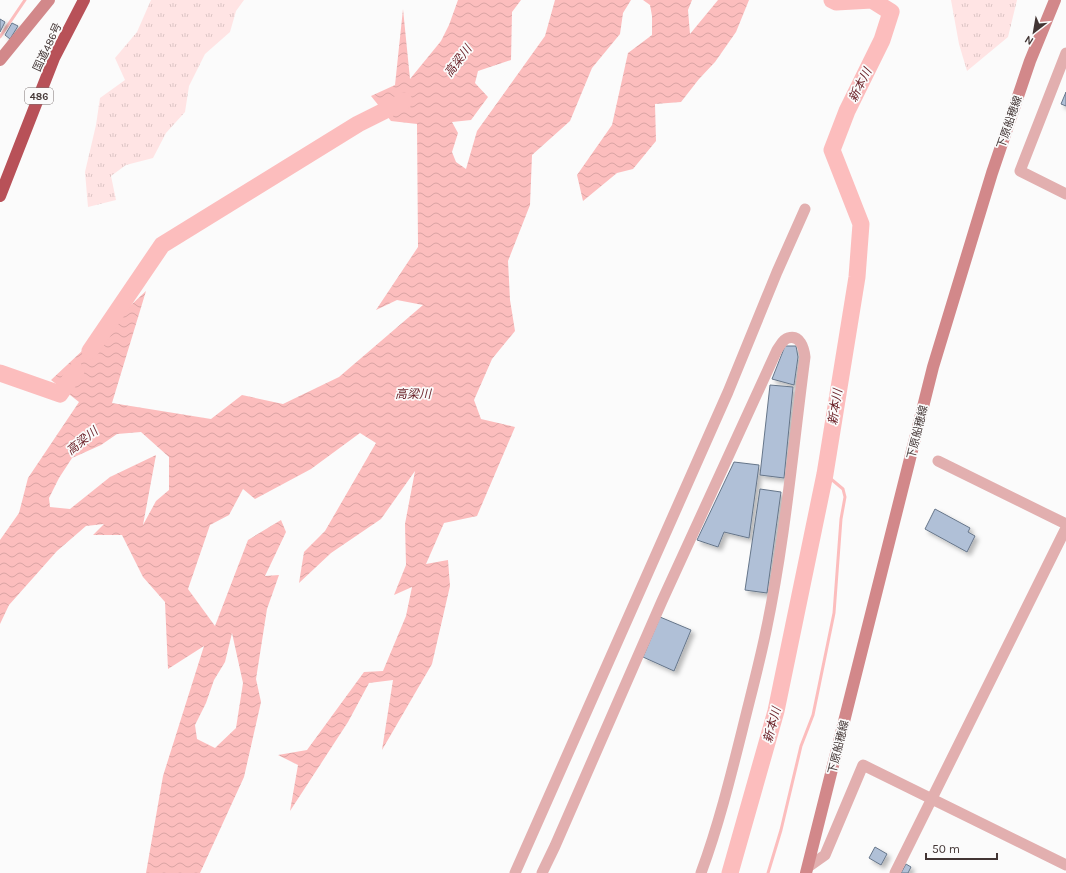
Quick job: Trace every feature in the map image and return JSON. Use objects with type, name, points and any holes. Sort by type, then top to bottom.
[{"type":"highway","name":"国道486号","points":[[0,196],[54,58],[84,0]]},
{"type":"main road","points":[[0,60],[49,0]]},
{"type":"main road","name":"下原船穂線","points":[[807,870],[933,367],[992,173],[1030,62],[1055,0]]},
{"type":"street","points":[[1066,53],[1020,171],[1066,194]]},
{"type":"street","points":[[514,873],[725,399],[777,272],[805,209]]},
{"type":"street","points":[[542,873],[662,601],[777,350],[783,341],[788,338],[795,338],[800,341],[804,348],[805,357],[783,529],[766,631],[730,778],[707,856],[700,873]]},
{"type":"street","points":[[895,873],[1065,524],[938,461]]},
{"type":"street","points":[[807,870],[825,855],[863,765],[1066,865]]},
{"type":"green space","points":[[151,0],[244,0],[236,11],[230,32],[205,54],[189,86],[185,112],[166,133],[153,158],[126,165],[111,176],[116,200],[88,207],[85,172],[96,125],[100,98],[125,80],[115,58],[137,32]]},
{"type":"green space","points":[[951,0],[1017,0],[1008,37],[967,71],[959,44]]},
{"type":"water","name":"高梁川","points":[[458,0],[521,0],[512,12],[511,60],[478,71],[475,83],[488,97],[471,120],[452,122],[458,133],[452,152],[456,162],[466,169],[477,131],[545,36],[555,0],[631,0],[623,13],[620,34],[592,68],[570,121],[532,155],[530,205],[508,261],[510,300],[515,331],[492,359],[474,400],[481,419],[515,427],[477,516],[444,523],[426,564],[448,560],[450,586],[432,664],[382,750],[393,680],[369,683],[348,722],[290,811],[298,765],[278,755],[307,750],[364,672],[383,671],[406,616],[412,587],[394,595],[406,565],[405,524],[415,471],[381,519],[331,553],[299,583],[304,552],[325,531],[376,443],[360,433],[311,469],[255,499],[243,489],[229,515],[210,525],[188,589],[215,626],[248,540],[281,520],[286,532],[265,576],[279,575],[267,609],[256,679],[261,702],[244,777],[200,873],[146,873],[163,776],[204,646],[168,669],[165,602],[143,577],[122,535],[93,535],[104,524],[86,526],[57,551],[9,605],[0,624],[0,540],[19,513],[28,478],[79,402],[51,380],[146,291],[112,403],[211,419],[242,395],[283,404],[339,377],[423,305],[397,300],[376,310],[418,247],[417,124],[391,121],[371,96],[395,85],[403,9],[410,79],[441,41],[449,25]],"holes":[[[141,432],[169,457],[169,490],[156,501],[143,525],[156,455],[110,477],[70,509],[50,507],[49,498],[59,478],[72,458],[101,445],[117,434]],[[232,633],[243,683],[236,728],[215,748],[197,739],[195,725],[206,703],[214,680],[225,662]]]},
{"type":"water","points":[[643,0],[692,0],[688,10],[690,34],[718,0],[749,0],[736,32],[715,62],[681,102],[655,104],[656,141],[633,169],[617,173],[583,201],[577,175],[612,125],[628,53],[652,35],[652,16],[650,5]]},
{"type":"building","points":[[0,19],[5,22],[0,32]]},
{"type":"building","points":[[12,23],[18,26],[10,39],[5,35]]},
{"type":"building","points":[[1066,92],[1066,106],[1061,104]]},
{"type":"building","points":[[785,346],[796,346],[798,357],[794,385],[772,379]]},
{"type":"building","points":[[770,385],[793,387],[784,478],[760,475]]},
{"type":"building","points":[[734,462],[759,465],[749,538],[724,532],[718,547],[697,540]]},
{"type":"building","points":[[760,489],[781,492],[767,593],[745,590]]},
{"type":"building","points":[[935,509],[970,528],[968,532],[975,536],[967,552],[925,529]]},
{"type":"building","points":[[660,617],[691,630],[674,671],[643,657]]},
{"type":"building","points":[[875,847],[887,854],[881,865],[869,858]]},
{"type":"building","points":[[906,864],[911,867],[908,873],[901,873]]},
{"type":"waterway","points":[[0,37],[25,0]]},
{"type":"waterway","name":"新本川","points":[[730,873],[776,711],[825,474],[857,277],[861,224],[832,150],[847,111],[882,40],[891,12],[872,0],[836,2],[832,0]]},
{"type":"waterway","points":[[90,351],[162,245],[358,124],[404,101]]},
{"type":"waterway","points":[[0,373],[60,394],[76,371]]},
{"type":"waterway","points":[[768,873],[781,830],[801,746],[813,715],[834,613],[841,519],[845,497],[843,489],[825,474]]}]
